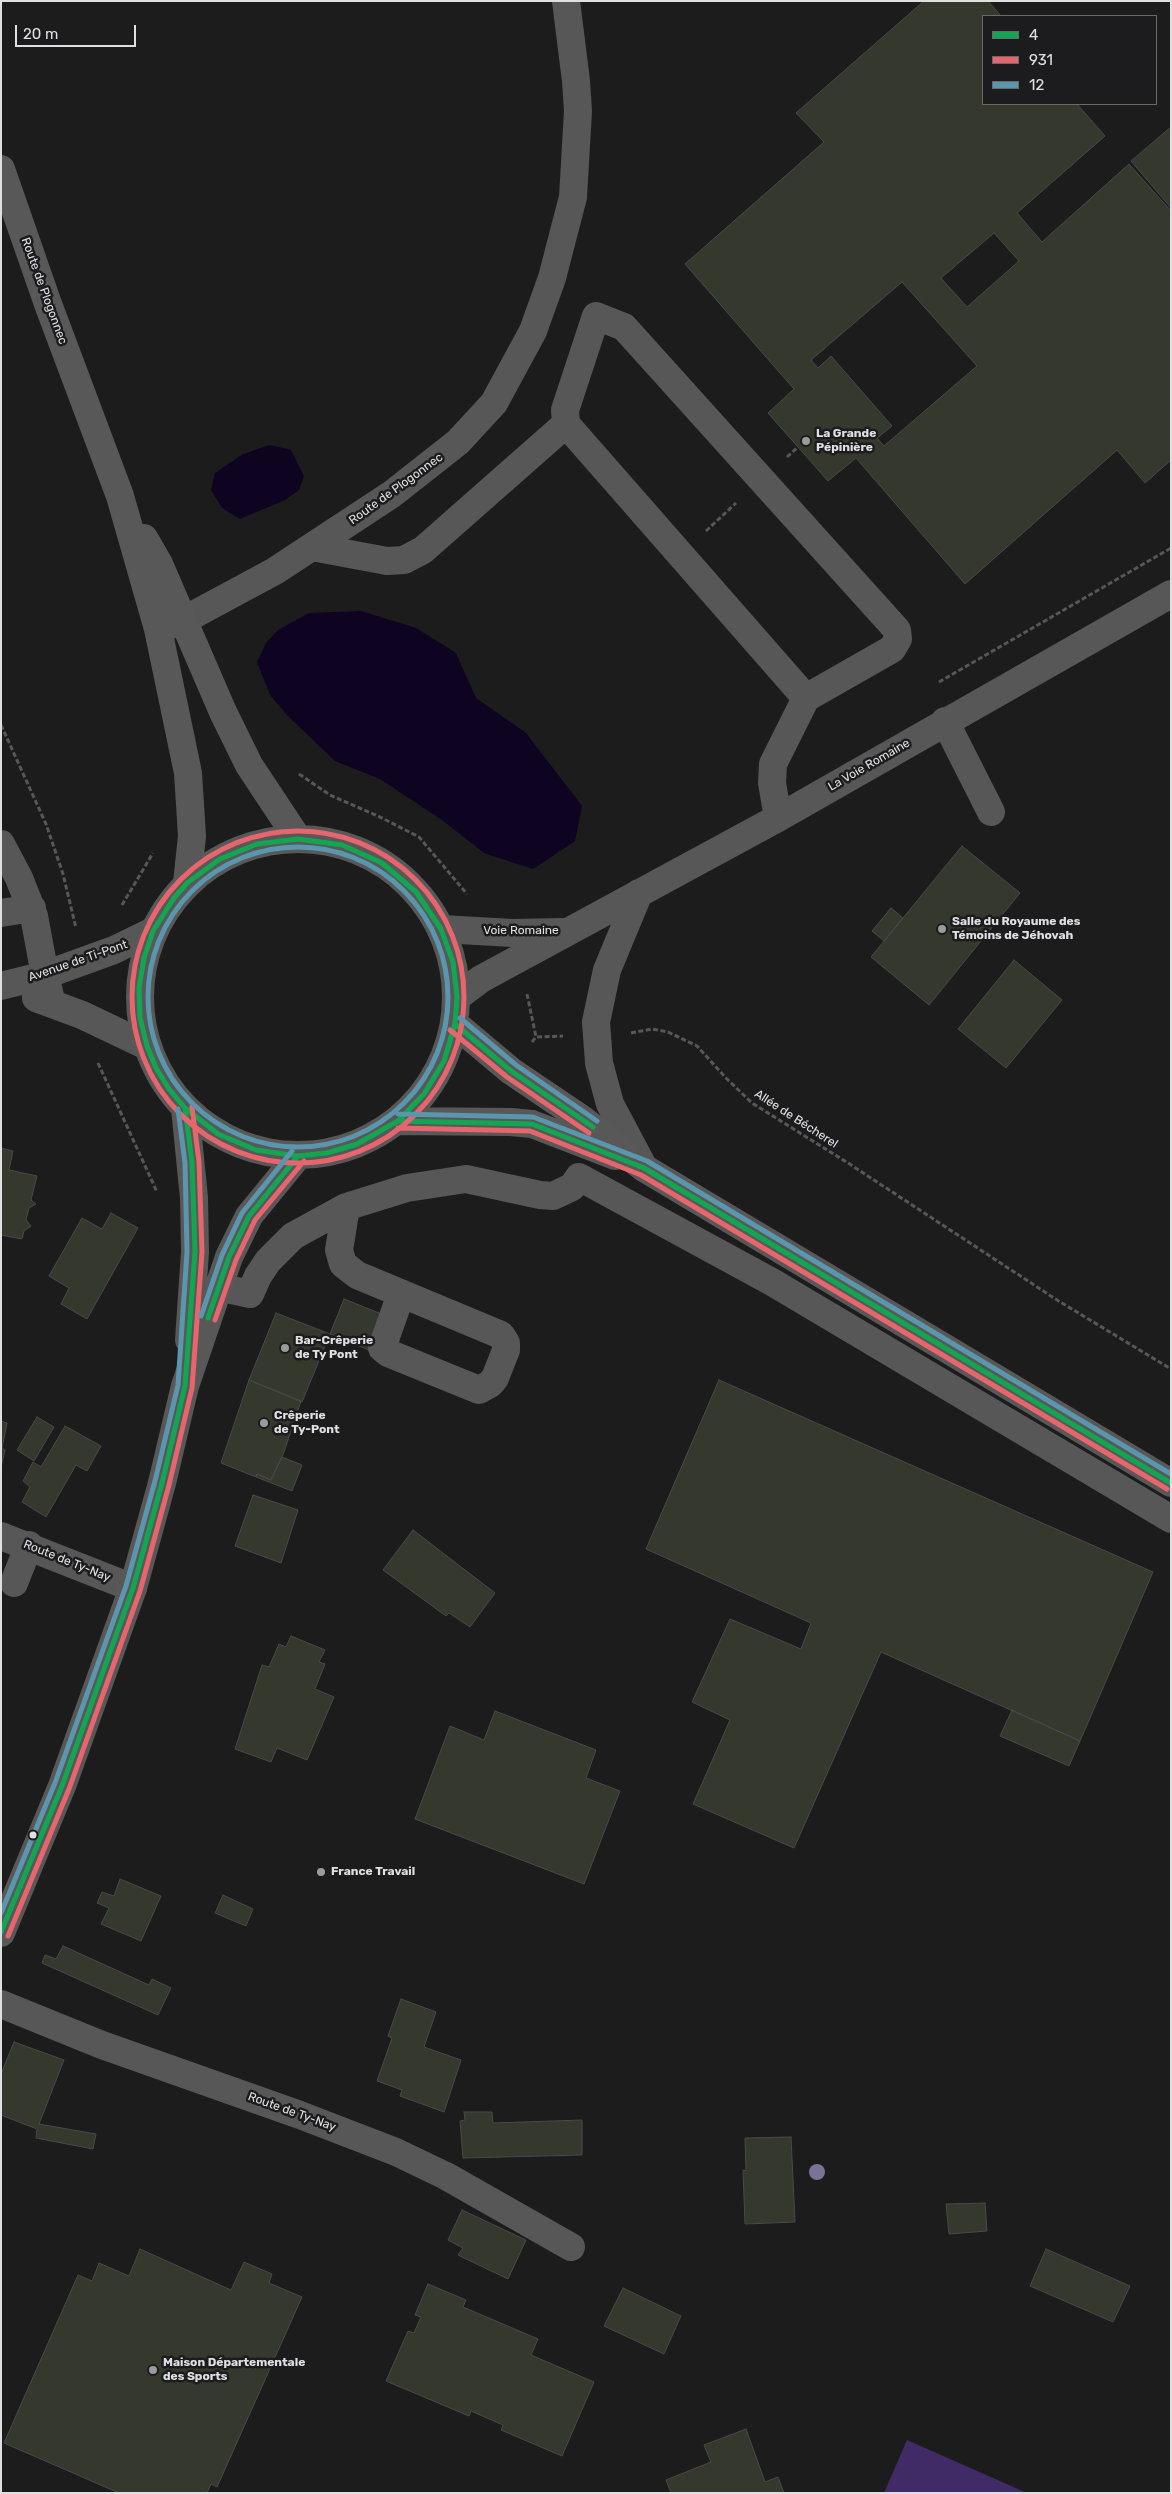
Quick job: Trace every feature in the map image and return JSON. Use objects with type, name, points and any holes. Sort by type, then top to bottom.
[{"type":"main road","name":"Route de Plogonnec","points":[[4,184],[120,496],[158,629],[188,774],[192,836],[188,883]]},
{"type":"main road","name":"Route de Plogonnec","points":[[120,496],[159,564],[223,712],[249,765],[298,839]]},
{"type":"main road","points":[[298,839],[342,845],[382,863],[416,892],[441,929],[453,962],[457,997],[454,1024],[444,1061],[424,1094],[398,1121],[357,1144],[327,1153],[298,1156],[256,1150],[218,1134],[185,1108],[165,1082],[147,1046],[140,1017],[139,988],[144,958],[154,931],[174,898],[188,883],[220,859],[250,847],[298,839]]},
{"type":"main road","points":[[454,1024],[511,1071],[582,1118],[644,1168],[1171,1483]]},
{"type":"main road","points":[[185,1108],[192,1162],[195,1252],[185,1386]]},
{"type":"main road","points":[[398,1121],[512,1122],[532,1124],[644,1168]]},
{"type":"main road","points":[[1,1933],[62,1786],[133,1588],[162,1484],[185,1386],[229,1257],[249,1216],[298,1156]]},
{"type":"street","name":"Route de Plogonnec","points":[[158,629],[184,620],[274,571],[392,494],[458,442],[494,403],[533,331],[552,278],[573,197],[578,111],[566,1]]},
{"type":"street","points":[[778,818],[772,783],[773,764],[806,698],[892,649],[898,640],[897,630],[624,327],[596,316],[565,410],[566,424],[806,698]]},
{"type":"street","points":[[312,547],[387,561],[404,560],[423,550],[566,424]]},
{"type":"street","name":"La Voie Romaine","points":[[565,932],[778,818],[945,721],[1171,594]]},
{"type":"street","points":[[945,721],[991,812]]},
{"type":"street","points":[[1,844],[32,908],[52,1004]]},
{"type":"street","points":[[639,893],[607,970],[597,1011],[596,1035],[600,1063],[610,1104],[644,1168]]},
{"type":"street","points":[[1,912],[32,908]]},
{"type":"street","name":"Voie Romaine","points":[[441,929],[513,933],[565,932]]},
{"type":"street","name":"Avenue de Ti-Pont","points":[[1,987],[45,975],[114,950],[154,931]]},
{"type":"street","name":"Voie Romaine","points":[[457,997],[481,979],[565,932]]},
{"type":"street","name":"Avenue de Ti-Pont","points":[[1,987],[91,1018],[147,1046]]},
{"type":"street","points":[[218,1287],[250,1294],[258,1276],[280,1248],[310,1225],[346,1206],[407,1188],[466,1179],[540,1195],[553,1196],[572,1187],[579,1177],[772,1282],[1171,1519]]},
{"type":"street","points":[[346,1206],[339,1250],[344,1264],[357,1276],[401,1294]]},
{"type":"street","name":"Route de Ty-Nay","points":[[1,1536],[29,1545],[133,1588]]},
{"type":"street","points":[[14,1584],[29,1545]]},
{"type":"street","name":"Route de Ty-Nay","points":[[1,2004],[102,2045],[300,2115],[396,2152],[446,2176],[571,2247]]},
{"type":"path","points":[[933,686],[1171,548]]},
{"type":"path","points":[[1,725],[46,824],[63,874],[78,935]]},
{"type":"path","name":"Allée de Bécherel","points":[[511,1071],[522,1053],[536,1037],[626,1034],[652,1029],[668,1032],[697,1046],[752,1103],[848,1163],[1056,1300],[1171,1369]]},
{"type":"path","points":[[96,1061],[157,1192],[166,1193]]},
{"type":"shaded area","points":[[270,445],[291,450],[304,476],[299,490],[285,500],[240,519],[222,508],[211,490],[215,473],[243,454]]},
{"type":"shaded area","points":[[361,611],[416,628],[456,653],[476,698],[526,733],[582,806],[575,841],[533,869],[484,853],[442,820],[380,779],[335,761],[288,716],[270,695],[257,662],[266,643],[278,630],[309,613]]},
{"type":"shaded area","points":[[907,2440],[1027,2493],[884,2493]]},
{"type":"building","points":[[924,1],[988,1],[1000,15],[982,15],[982,105],[1078,105],[1105,136],[1017,213],[1042,242],[1129,164],[1171,211],[1171,460],[1145,483],[1117,450],[965,584],[856,458],[828,481],[768,413],[794,389],[685,264],[824,142],[796,113]],"holes":[[[994,233],[1019,261],[967,307],[941,278]],[[902,282],[977,366],[884,446],[877,438],[892,426],[831,356],[818,368],[811,360]]]},
{"type":"building","points":[[1171,127],[1171,208],[1131,161]]},
{"type":"building","name":"Salle du Royaume des Témoins de Jéhovah","points":[[962,846],[1020,893],[929,1005],[871,957]]},
{"type":"building","points":[[891,908],[903,918],[884,941],[872,931]]},
{"type":"building","points":[[1014,960],[1062,1000],[1006,1068],[958,1029]]},
{"type":"building","points":[[1,1148],[13,1151],[9,1170],[37,1176],[31,1200],[36,1204],[29,1208],[26,1220],[31,1226],[24,1231],[22,1239],[1,1235]]},
{"type":"building","points":[[111,1213],[138,1228],[87,1319],[61,1304],[69,1288],[49,1276],[82,1218],[102,1229]]},
{"type":"building","points":[[344,1299],[384,1315],[369,1350],[330,1334]]},
{"type":"building","points":[[276,1313],[330,1334],[302,1402],[249,1380]]},
{"type":"building","points":[[249,1380],[301,1401],[284,1452],[271,1480],[257,1474],[256,1477],[221,1463]]},
{"type":"building","points":[[719,1380],[1153,1572],[1080,1741],[881,1652],[794,1848],[693,1804],[730,1720],[692,1702],[730,1619],[801,1649],[811,1623],[646,1549]]},
{"type":"building","points":[[37,1417],[54,1427],[34,1461],[17,1450]]},
{"type":"building","points":[[1,1421],[7,1423],[2,1448],[5,1450],[1,1467]]},
{"type":"building","points":[[65,1426],[101,1446],[87,1471],[76,1465],[46,1517],[22,1502],[30,1487],[23,1481],[33,1462],[41,1467]]},
{"type":"building","points":[[282,1457],[302,1465],[292,1491],[256,1477],[257,1474],[271,1480]]},
{"type":"building","points":[[253,1495],[298,1510],[281,1563],[235,1546]]},
{"type":"building","points":[[413,1530],[495,1593],[470,1627],[449,1613],[446,1616],[383,1570]]},
{"type":"building","points":[[291,1636],[325,1650],[319,1662],[325,1664],[315,1689],[334,1697],[307,1760],[277,1748],[271,1762],[235,1749],[262,1665],[269,1667],[279,1644],[286,1647]]},
{"type":"building","points":[[1012,1710],[1080,1741],[1069,1766],[1000,1736]]},
{"type":"building","points":[[495,1711],[596,1750],[586,1778],[620,1791],[584,1884],[415,1819],[450,1726],[484,1740]]},
{"type":"building","points":[[120,1879],[161,1896],[141,1941],[101,1924],[109,1908],[97,1903],[102,1892],[114,1896]]},
{"type":"building","points":[[223,1895],[253,1909],[246,1926],[215,1913]]},
{"type":"building","points":[[63,1946],[149,1985],[152,1979],[171,1988],[158,2015],[42,1963],[45,1955],[56,1959]]},
{"type":"building","points":[[401,1999],[436,2012],[424,2047],[461,2060],[444,2112],[400,2096],[402,2090],[377,2081],[392,2038],[388,2036]]},
{"type":"building","points":[[14,2042],[64,2060],[39,2124],[96,2134],[93,2149],[36,2138],[37,2129],[1,2115],[1,2074]]},
{"type":"building","points":[[464,2112],[492,2112],[493,2123],[582,2120],[582,2155],[463,2158],[460,2121],[465,2120]]},
{"type":"building","points":[[791,2137],[795,2222],[745,2224],[743,2170],[746,2171],[745,2138]]},
{"type":"building","points":[[985,2203],[987,2231],[949,2234],[946,2204]]},
{"type":"building","points":[[462,2210],[526,2240],[508,2279],[458,2255],[463,2248],[448,2240]]},
{"type":"building","name":"Maison Départementale des Sports","points":[[140,2249],[231,2290],[244,2262],[272,2274],[269,2283],[302,2297],[217,2487],[211,2484],[207,2493],[119,2493],[4,2443],[78,2275],[92,2281],[99,2263],[129,2276]]},
{"type":"building","points":[[1046,2249],[1130,2286],[1113,2322],[1030,2286]]},
{"type":"building","points":[[428,2284],[466,2300],[463,2307],[538,2339],[531,2355],[594,2382],[562,2456],[501,2430],[503,2425],[471,2411],[469,2416],[386,2381],[408,2331],[414,2333],[421,2317],[415,2315]]},
{"type":"building","points":[[623,2288],[681,2316],[664,2354],[604,2326]]},
{"type":"building","points":[[746,2429],[765,2482],[778,2477],[784,2493],[671,2493],[666,2480],[711,2462],[704,2445]]},
{"type":"transit line","name":"931","points":[[298,831],[330,835],[361,844],[390,859],[415,880],[436,905],[451,934],[460,965],[464,997],[460,1029],[451,1060],[436,1089],[415,1114],[390,1135],[361,1150],[330,1159],[298,1163],[266,1159],[235,1150],[206,1135],[181,1114],[160,1089],[145,1060],[136,1029],[132,997],[136,965],[145,934],[160,905],[181,880],[206,859],[235,844],[266,835],[298,831]]},
{"type":"transit line","name":"4","points":[[174,898],[187,883],[220,859],[257,844],[298,839],[342,845],[382,863],[416,892],[441,929],[453,962],[457,997],[455,1024],[444,1061],[424,1094],[398,1121]]},
{"type":"transit line","name":"12","points":[[313,847],[342,853],[369,864],[393,881],[414,902],[423,913],[437,939],[446,968],[448,997],[446,1026],[431,1068],[414,1092],[393,1113],[369,1130],[342,1141],[313,1147],[283,1147],[254,1141],[227,1130],[203,1113],[173,1081],[159,1055],[150,1026],[148,982],[154,953],[165,926],[182,902],[214,872],[240,858],[269,849],[313,847]]},
{"type":"transit line","name":"4","points":[[153,931],[174,898]]},
{"type":"transit line","name":"4","points":[[153,931],[174,898]]},
{"type":"transit line","name":"4","points":[[153,931],[144,958],[139,988],[140,1017],[147,1046],[156,1068],[169,1089],[185,1108],[218,1134],[256,1150],[298,1156],[327,1153],[357,1144]]},
{"type":"transit line","name":"12","points":[[460,1018],[516,1065],[597,1121]]},
{"type":"transit line","name":"4","points":[[455,1024],[511,1071],[593,1127]]},
{"type":"transit line","name":"931","points":[[450,1030],[507,1077],[589,1133]]},
{"type":"transit line","name":"931","points":[[8,1936],[69,1789],[140,1591],[169,1485],[192,1388],[202,1252],[199,1162],[192,1107]]},
{"type":"transit line","name":"4","points":[[1,1932],[62,1786],[133,1588],[162,1483],[185,1386],[195,1252],[192,1162],[185,1108]]},
{"type":"transit line","name":"12","points":[[1,1913],[55,1783],[126,1586],[155,1481],[178,1385],[187,1252],[185,1163],[178,1109]]},
{"type":"transit line","name":"12","points":[[398,1114],[533,1117],[647,1161],[1171,1474]]},
{"type":"transit line","name":"4","points":[[357,1144],[398,1121]]},
{"type":"transit line","name":"4","points":[[357,1144],[398,1121]]},
{"type":"transit line","name":"4","points":[[398,1121],[532,1124],[644,1168],[1171,1483]]},
{"type":"transit line","name":"931","points":[[398,1128],[530,1131],[641,1175],[1167,1489]]},
{"type":"transit line","name":"12","points":[[201,1316],[222,1255],[242,1213],[292,1151]]},
{"type":"transit line","name":"4","points":[[208,1318],[229,1257],[249,1216],[298,1156]]},
{"type":"transit line","name":"931","points":[[215,1320],[236,1260],[255,1220],[304,1161]]},
{"type":"place","name":"La Grande Pépinière","points":[[806,441]]},
{"type":"place","name":"Salle du Royaume des Témoins de Jéhovah","points":[[942,929]]},
{"type":"place","name":"Bar-Crêperie de Ty Pont","points":[[285,1348]]},
{"type":"place","name":"Crêperie de Ty-Pont","points":[[264,1423]]},
{"type":"place","name":"France Travail","points":[[321,1872]]},
{"type":"place","name":"Maison Départementale des Sports","points":[[153,2370]]}]
